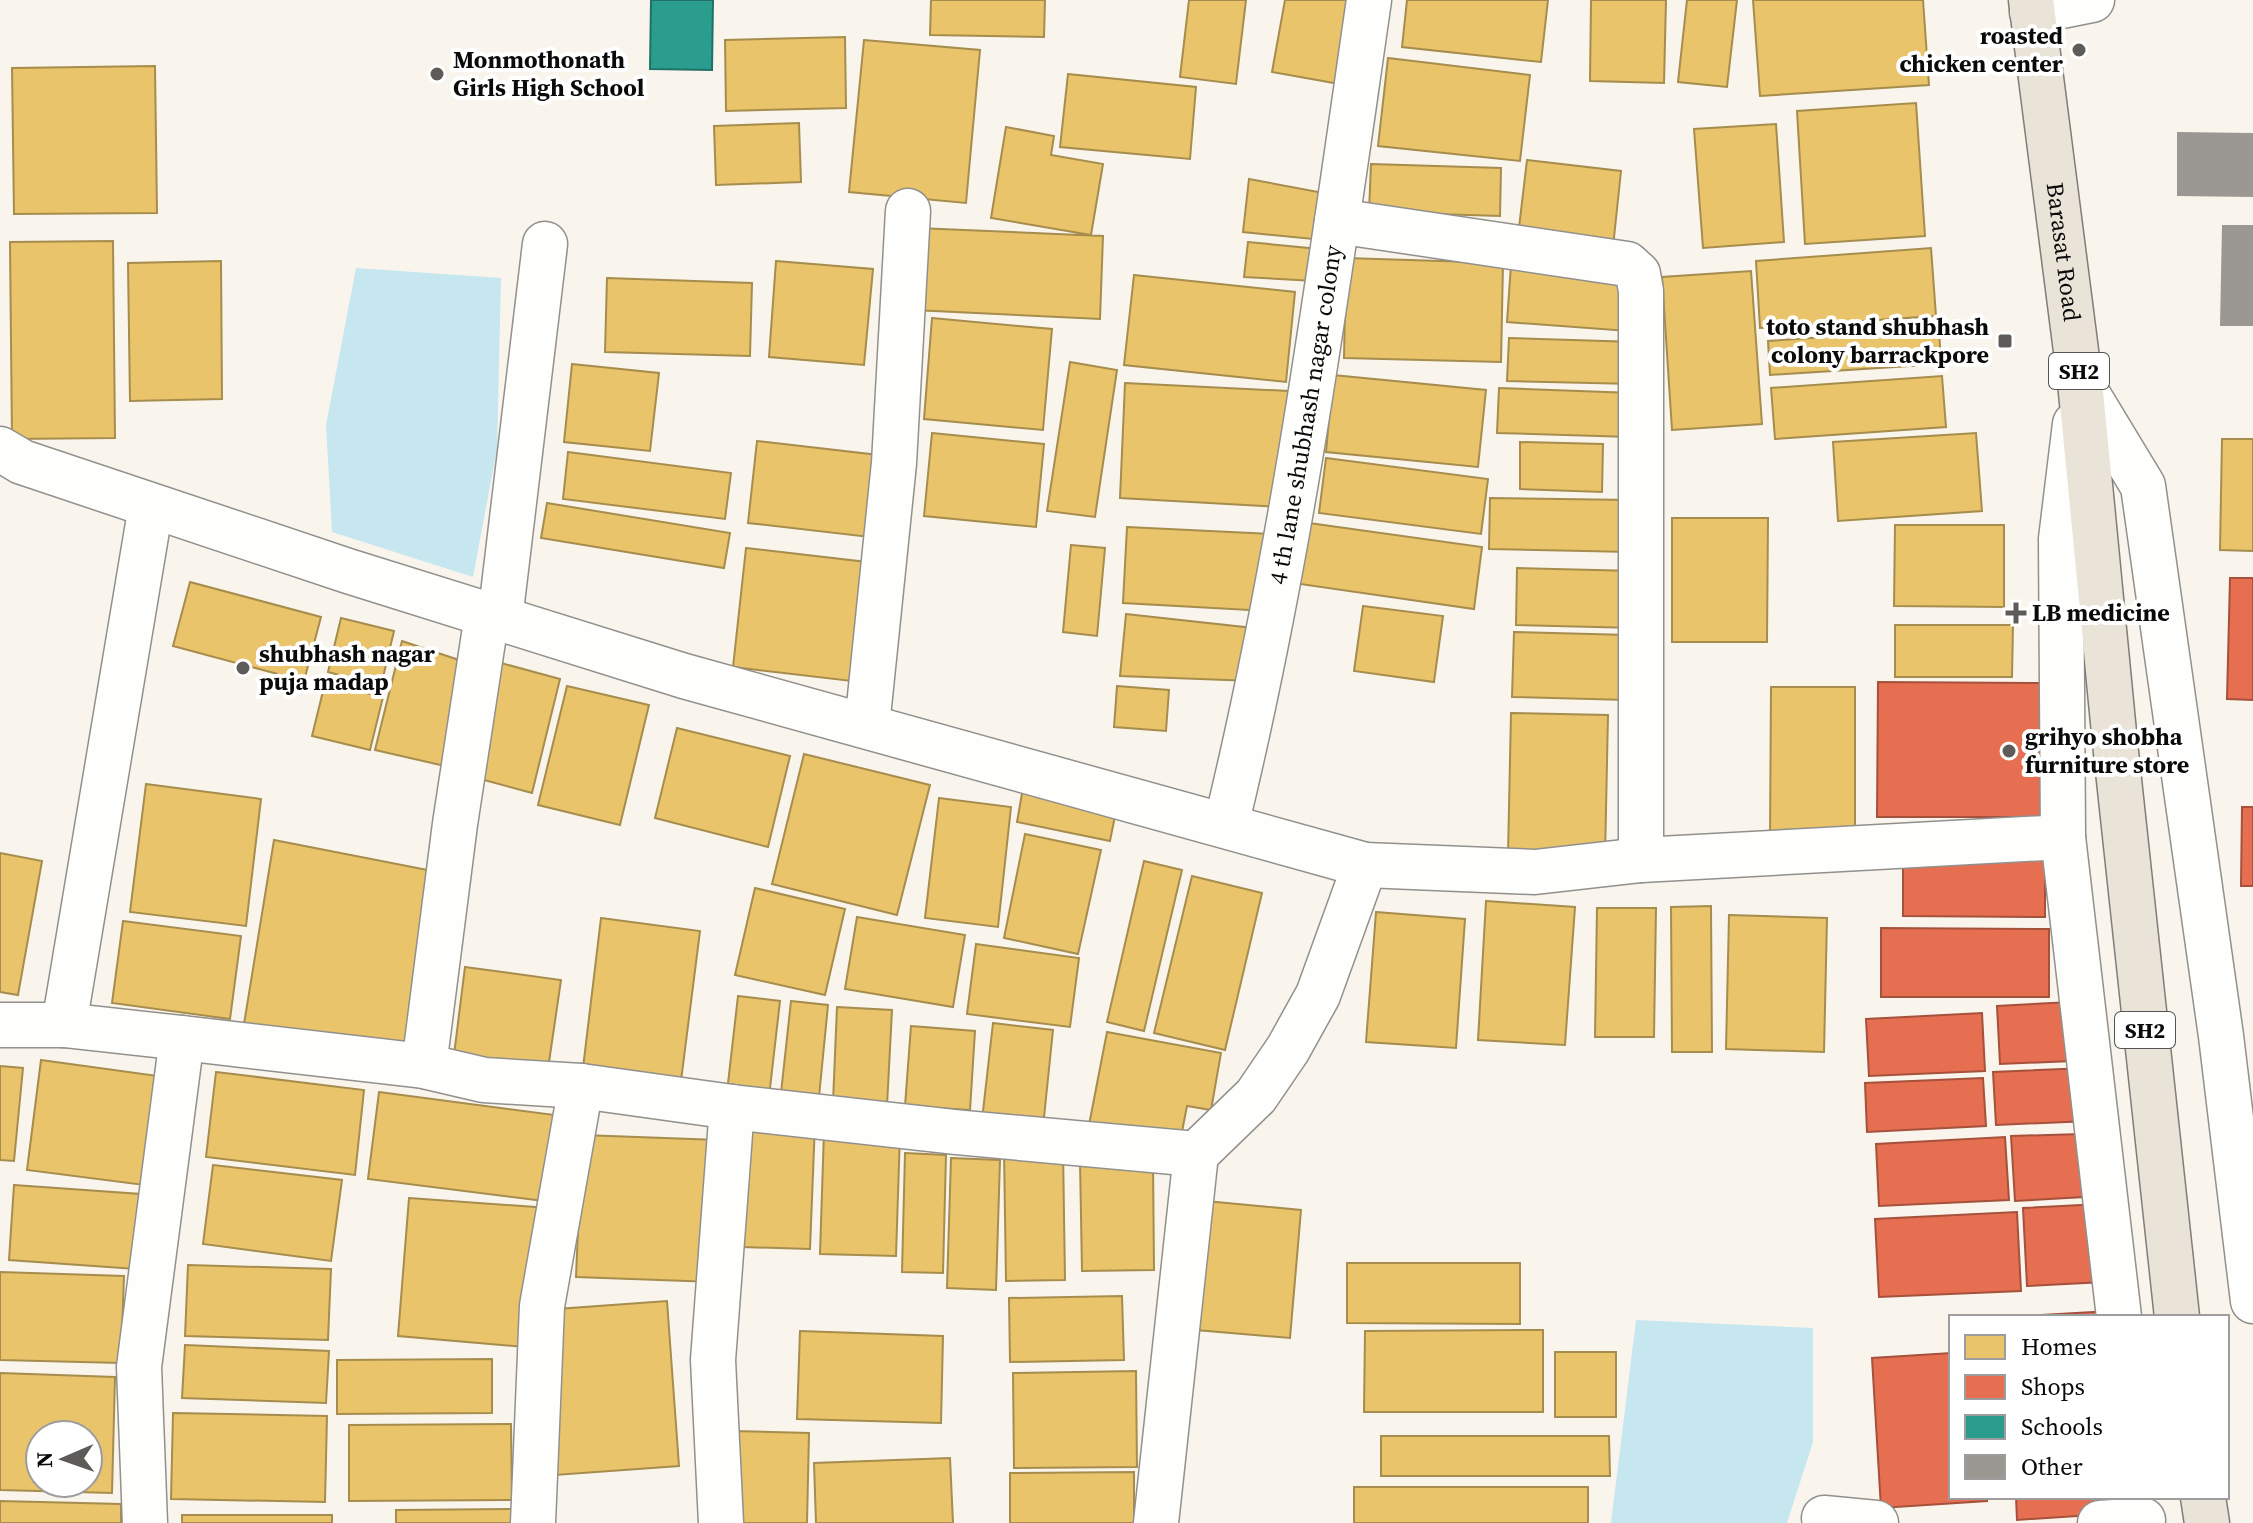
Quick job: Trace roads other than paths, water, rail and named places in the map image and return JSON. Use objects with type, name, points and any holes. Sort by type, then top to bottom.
[{"type":"main road","name":"Barasat Road","points":[[2032,6],[2080,382],[2115,743],[2177,1315]]},
{"type":"main road","points":[[2203,1499],[2207,1523]]},
{"type":"street","name":"4 th lane shubhash nagar colony","points":[[1226,825],[1255,706],[1306,424],[1369,0]]},
{"type":"street","points":[[2032,6],[2092,0]]},
{"type":"street","points":[[867,726],[894,463],[908,211]]},
{"type":"street","points":[[1337,221],[1627,264],[1638,274],[1641,321],[1641,860]]},
{"type":"street","points":[[424,1066],[455,824],[493,617],[545,244]]},
{"type":"street","points":[[2080,382],[2061,539],[2063,837],[2119,1315]]},
{"type":"street","points":[[2080,382],[2143,486],[2221,1036],[2253,1301]]},
{"type":"street","points":[[0,449],[22,462],[151,506],[684,676],[1365,865],[1535,872],[1641,860],[2063,837]]},
{"type":"street","points":[[64,1025],[151,506]]},
{"type":"street","points":[[1156,1523],[1196,1154],[1256,1096],[1288,1049],[1318,995],[1365,865]]},
{"type":"street","points":[[0,1025],[64,1025],[424,1066],[484,1080],[581,1086],[732,1107],[955,1132],[1196,1154]]},
{"type":"street","points":[[145,1523],[139,1367],[182,1038]]},
{"type":"street","points":[[533,1523],[542,1306],[581,1086]]},
{"type":"street","points":[[721,1523],[713,1360],[732,1107]]},
{"type":"street","points":[[2100,1523],[2141,1513]]},
{"type":"street","points":[[1824,1518],[1876,1523]]},
{"type":"water","points":[[356,268],[501,278],[497,449],[473,577],[332,532],[326,425]]},
{"type":"water","points":[[1636,1320],[1813,1328],[1813,1442],[1787,1523],[1611,1523]]},
{"type":"place","name":"roasted chicken center","points":[[2079,50]]},
{"type":"place","name":"Monmothonath Girls High School","points":[[437,74]]},
{"type":"place","name":"toto stand shubhash colony barrackpore","points":[[2005,341]]},
{"type":"place","name":"LB medicine","points":[[2016,613]]},
{"type":"place","name":"shubhash nagar puja madap","points":[[243,668]]},
{"type":"place","name":"grihyo shobha furniture store","points":[[2009,751]]}]
